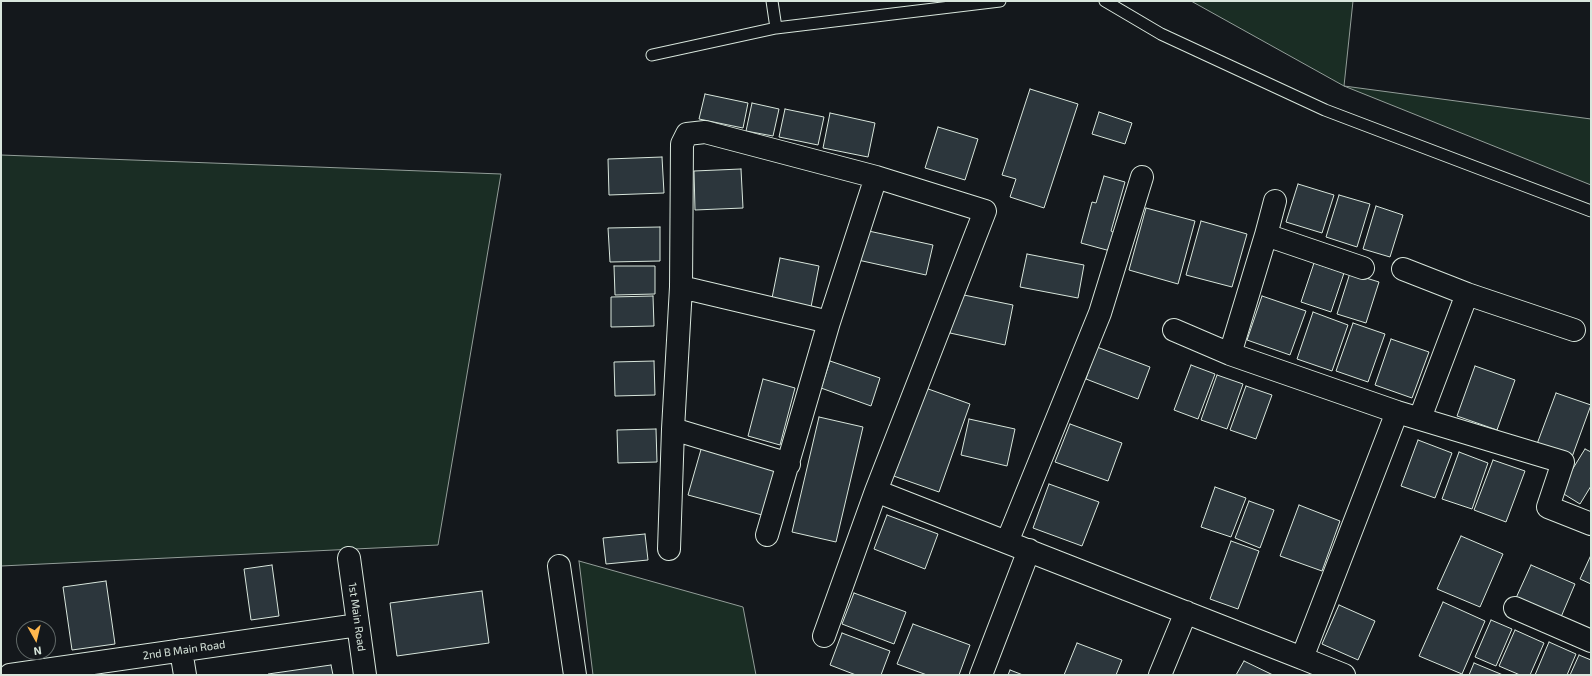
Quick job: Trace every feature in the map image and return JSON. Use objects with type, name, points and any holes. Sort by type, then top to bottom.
[{"type":"street","points":[[669,549],[673,429],[681,287],[682,144],[687,134],[705,132],[876,177],[985,211],[876,491],[824,636]]},
{"type":"street","points":[[767,535],[789,464],[804,404],[876,177]]},
{"type":"street","points":[[1007,542],[1100,313],[1142,177]]},
{"type":"street","points":[[1230,354],[1275,201]]},
{"type":"street","points":[[1266,235],[1363,268]]},
{"type":"street","points":[[1403,269],[1467,294],[1574,330]]},
{"type":"street","points":[[681,287],[829,322]]},
{"type":"street","points":[[1420,418],[1467,294]]},
{"type":"street","points":[[1174,330],[1230,354],[1397,412],[1563,462],[1548,507],[1591,524]]},
{"type":"street","points":[[1302,658],[1397,412]]},
{"type":"street","points":[[673,429],[789,464]]},
{"type":"street","points":[[876,491],[1344,675]]},
{"type":"street","points":[[981,675],[1029,550]]},
{"type":"street","name":"1st Main Road","points":[[349,558],[365,675]]},
{"type":"street","points":[[560,566],[575,675]]},
{"type":"street","points":[[1515,608],[1591,641]]},
{"type":"street","points":[[1160,675],[1186,612]]},
{"type":"street","name":"2nd B Main Road","points":[[10,675],[72,671],[181,650],[358,625]]},
{"type":"street","points":[[181,650],[185,675]]},
{"type":"lane","points":[[772,1],[776,28]]},
{"type":"lane","points":[[652,55],[776,28],[1000,1]]},
{"type":"lane","points":[[1105,1],[1161,34],[1325,110],[1591,211]]},
{"type":"green space","points":[[1191,1],[1353,1],[1344,86]]},
{"type":"green space","points":[[1344,86],[1591,119],[1591,185]]},
{"type":"green space","points":[[1,155],[501,174],[438,545],[1,566]]},
{"type":"green space","points":[[579,561],[743,607],[756,675],[593,675]]},
{"type":"building","points":[[1030,89],[1078,104],[1044,208],[1010,197],[1016,179],[1002,175]]},
{"type":"building","points":[[705,94],[748,103],[743,128],[699,119]]},
{"type":"building","points":[[752,103],[779,109],[773,136],[746,131]]},
{"type":"building","points":[[785,109],[824,117],[818,145],[779,137]]},
{"type":"building","points":[[1099,112],[1132,123],[1125,144],[1092,134]]},
{"type":"building","points":[[830,113],[875,123],[868,157],[823,148]]},
{"type":"building","points":[[938,127],[978,139],[965,180],[925,168]]},
{"type":"building","points":[[662,157],[664,193],[609,195],[608,159]]},
{"type":"building","points":[[741,169],[743,208],[695,210],[694,171]]},
{"type":"building","points":[[1104,176],[1125,182],[1111,231],[1120,236],[1114,252],[1081,243],[1092,202],[1096,203]]},
{"type":"building","points":[[1298,184],[1334,195],[1322,233],[1286,222]]},
{"type":"building","points":[[1339,195],[1370,204],[1357,247],[1326,237]]},
{"type":"building","points":[[1376,206],[1403,215],[1390,257],[1363,249]]},
{"type":"building","points":[[1146,208],[1195,221],[1178,284],[1129,270]]},
{"type":"building","points":[[1201,221],[1247,234],[1232,287],[1186,275]]},
{"type":"building","points":[[660,227],[660,261],[610,262],[608,228]]},
{"type":"building","points":[[864,230],[933,245],[926,275],[858,260]]},
{"type":"building","points":[[1027,254],[1084,265],[1078,298],[1020,287]]},
{"type":"building","points":[[780,258],[819,266],[811,307],[772,298]]},
{"type":"building","points":[[1314,263],[1344,273],[1331,312],[1301,302]]},
{"type":"building","points":[[614,266],[655,266],[655,294],[615,295]]},
{"type":"building","points":[[1350,273],[1379,282],[1366,323],[1337,314]]},
{"type":"building","points":[[959,294],[1013,305],[1005,345],[950,333]]},
{"type":"building","points":[[653,296],[654,326],[611,327],[611,297]]},
{"type":"building","points":[[1262,296],[1306,311],[1290,355],[1247,340]]},
{"type":"building","points":[[1313,312],[1348,325],[1332,371],[1297,359]]},
{"type":"building","points":[[1353,323],[1385,334],[1368,382],[1336,371]]},
{"type":"building","points":[[1391,339],[1429,352],[1412,398],[1375,385]]},
{"type":"building","points":[[1097,347],[1150,367],[1138,399],[1086,379]]},
{"type":"building","points":[[654,361],[655,395],[615,396],[614,362]]},
{"type":"building","points":[[830,361],[880,378],[871,406],[821,388]]},
{"type":"building","points":[[1191,365],[1215,374],[1198,419],[1174,410]]},
{"type":"building","points":[[1475,366],[1515,380],[1497,430],[1457,416]]},
{"type":"building","points":[[1217,375],[1243,384],[1227,429],[1201,420]]},
{"type":"building","points":[[763,379],[795,388],[780,445],[748,436]]},
{"type":"building","points":[[920,386],[970,404],[939,492],[888,474]]},
{"type":"building","points":[[1246,386],[1272,395],[1256,439],[1230,430]]},
{"type":"building","points":[[1556,393],[1591,405],[1572,457],[1537,444]]},
{"type":"building","points":[[819,417],[863,427],[836,542],[792,532]]},
{"type":"building","points":[[969,419],[1015,429],[1007,466],[961,455]]},
{"type":"building","points":[[1070,424],[1122,443],[1108,481],[1055,462]]},
{"type":"building","points":[[656,429],[657,462],[618,463],[617,430]]},
{"type":"building","points":[[1418,440],[1452,453],[1435,498],[1401,486]]},
{"type":"building","points":[[702,446],[776,466],[762,515],[688,495]]},
{"type":"building","points":[[1585,449],[1591,452],[1591,486],[1580,504],[1559,491]]},
{"type":"building","points":[[1459,452],[1488,463],[1472,509],[1442,499]]},
{"type":"building","points":[[1493,460],[1525,471],[1506,522],[1474,510]]},
{"type":"building","points":[[1049,484],[1099,502],[1082,546],[1033,528]]},
{"type":"building","points":[[1215,487],[1246,498],[1231,537],[1201,527]]},
{"type":"building","points":[[1249,501],[1274,510],[1260,548],[1235,538]]},
{"type":"building","points":[[1299,505],[1340,521],[1322,571],[1280,556]]},
{"type":"building","points":[[887,515],[938,534],[925,569],[874,549]]},
{"type":"building","points":[[645,534],[648,560],[606,564],[603,538]]},
{"type":"building","points":[[1461,536],[1503,554],[1480,607],[1437,589]]},
{"type":"building","points":[[1231,541],[1259,551],[1238,609],[1210,599]]},
{"type":"building","points":[[1591,555],[1591,584],[1580,579]]},
{"type":"building","points":[[272,565],[279,616],[251,620],[244,569]]},
{"type":"building","points":[[1531,565],[1575,584],[1561,617],[1516,598]]},
{"type":"building","points":[[106,581],[115,644],[72,650],[63,587]]},
{"type":"building","points":[[482,591],[489,643],[397,656],[390,603]]},
{"type":"building","points":[[854,593],[906,612],[894,644],[842,624]]},
{"type":"building","points":[[1443,602],[1485,621],[1462,674],[1419,656]]},
{"type":"building","points":[[1339,605],[1375,621],[1358,660],[1322,644]]},
{"type":"building","points":[[1491,620],[1512,629],[1496,666],[1475,657]]},
{"type":"building","points":[[913,624],[970,645],[959,675],[927,675],[897,664]]},
{"type":"building","points":[[1515,630],[1544,643],[1530,675],[1520,675],[1499,666]]},
{"type":"building","points":[[842,633],[890,651],[881,675],[856,675],[830,665]]},
{"type":"building","points":[[1549,642],[1576,654],[1567,675],[1535,675]]},
{"type":"building","points":[[1077,643],[1122,660],[1116,675],[1064,675]]},
{"type":"building","points":[[1579,655],[1591,660],[1591,675],[1570,675]]},
{"type":"building","points":[[1244,661],[1273,675],[1236,675]]},
{"type":"building","points":[[1474,663],[1503,675],[1469,675]]},
{"type":"building","points":[[331,665],[333,675],[268,675],[268,674]]},
{"type":"building","points":[[1010,670],[1023,675],[1008,675]]}]
